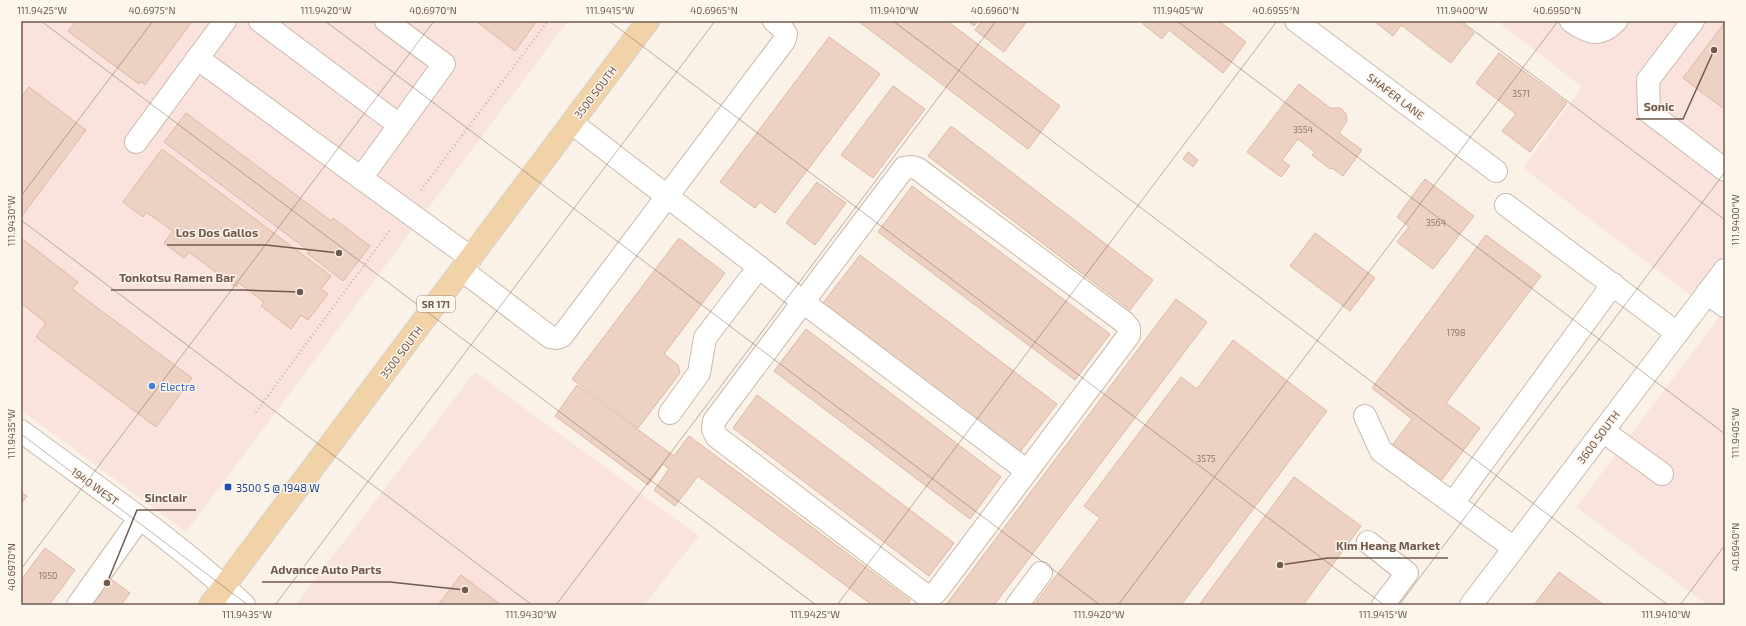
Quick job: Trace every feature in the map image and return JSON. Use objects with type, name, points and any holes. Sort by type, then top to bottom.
[{"type":"main road","name":"3500 SOUTH","points":[[210,605],[648,21]]},
{"type":"street","points":[[136,142],[225,21]]},
{"type":"street","points":[[260,21],[399,125]]},
{"type":"street","points":[[361,178],[444,64],[386,21]]},
{"type":"street","points":[[197,58],[361,178],[466,264],[550,337],[556,338],[562,336],[784,42],[786,34],[774,21]]},
{"type":"street","name":"SHAFER LANE","points":[[1296,21],[1496,171]]},
{"type":"street","points":[[1571,21],[1587,31],[1600,33],[1616,21]]},
{"type":"street","points":[[1693,21],[1648,80],[1649,112],[1725,170]]},
{"type":"street","points":[[572,123],[803,302],[1027,471]]},
{"type":"street","points":[[912,167],[918,169],[1124,322],[1129,328],[1129,335],[933,595],[924,594],[717,437],[714,429],[714,421],[803,302],[904,168],[912,167]]},
{"type":"street","points":[[1506,205],[1677,333]]},
{"type":"street","points":[[670,413],[699,372],[705,338],[759,267]]},
{"type":"street","name":"3600 SOUTH","points":[[1472,605],[1725,270]]},
{"type":"street","points":[[1453,504],[1613,284]]},
{"type":"street","points":[[1707,293],[1725,306]]},
{"type":"street","points":[[1365,416],[1381,451],[1514,548]]},
{"type":"street","name":"1940 WEST","points":[[21,431],[139,518],[244,605]]},
{"type":"street","points":[[1603,431],[1662,474]]},
{"type":"street","points":[[78,605],[139,518]]},
{"type":"street","points":[[1368,542],[1407,572],[1384,605]]},
{"type":"street","points":[[1017,605],[1041,573]]},
{"type":"path","points":[[423,186],[548,21]]},
{"type":"path","points":[[256,412],[392,228]]},
{"type":"shaded area","points":[[21,21],[568,21],[186,532],[21,410]]},
{"type":"shaded area","points":[[1497,21],[1725,21],[1725,605],[1708,605],[1576,507],[1719,317],[1523,168],[1582,87]]},
{"type":"shaded area","points":[[475,372],[699,536],[644,605],[295,605]]},
{"type":"building","points":[[76,21],[188,21],[191,23],[145,85],[141,81],[139,84],[68,31]]},
{"type":"building","points":[[476,21],[537,21],[515,51]]},
{"type":"building","points":[[858,21],[947,21],[1060,106],[1028,149]]},
{"type":"building","points":[[968,21],[978,21],[974,26]]},
{"type":"building","points":[[982,21],[1027,21],[1004,52],[975,30]]},
{"type":"building","points":[[1146,21],[1219,21],[1246,42],[1223,73],[1169,30],[1162,39],[1143,24]]},
{"type":"building","points":[[1374,21],[1459,21],[1474,33],[1451,63],[1401,25],[1393,36]]},
{"type":"building","points":[[1725,22],[1725,105],[1723,108],[1683,78]]},
{"type":"building","points":[[829,37],[880,74],[775,213],[760,202],[755,208],[720,182]]},
{"type":"building","points":[[1499,53],[1567,103],[1530,152],[1502,131],[1516,114],[1476,83]]},
{"type":"building","points":[[1299,84],[1330,108],[1341,108],[1346,114],[1347,121],[1339,133],[1362,150],[1343,176],[1332,168],[1330,169],[1312,155],[1315,152],[1298,139],[1282,160],[1290,166],[1281,177],[1247,152]]},
{"type":"building","points":[[893,86],[925,109],[873,178],[841,155]]},
{"type":"building","points":[[29,87],[86,130],[21,217],[21,98]]},
{"type":"building","points":[[186,113],[331,221],[333,218],[370,246],[343,281],[307,253],[309,251],[164,142]]},
{"type":"building","points":[[951,126],[1153,280],[1130,310],[928,156]]},
{"type":"building","points":[[162,149],[331,276],[321,289],[328,294],[308,320],[301,315],[291,329],[261,306],[264,302],[239,283],[236,287],[189,252],[184,258],[164,243],[173,231],[146,212],[143,217],[123,202]]},
{"type":"building","points":[[1188,152],[1198,160],[1193,167],[1183,159]]},
{"type":"building","points":[[1425,179],[1474,216],[1433,269],[1397,242],[1409,227],[1397,217]]},
{"type":"building","points":[[817,182],[846,203],[815,245],[786,223]]},
{"type":"building","points":[[912,186],[1110,334],[1075,380],[878,232]]},
{"type":"building","points":[[1315,233],[1375,278],[1350,311],[1290,266]]},
{"type":"building","points":[[1486,235],[1541,276],[1446,403],[1480,428],[1441,481],[1393,444],[1412,419],[1372,388]]},
{"type":"building","points":[[21,238],[78,282],[72,289],[192,378],[156,427],[36,337],[46,323],[21,303]]},
{"type":"building","points":[[679,238],[725,273],[664,354],[678,365],[680,373],[638,428],[572,379]]},
{"type":"building","points":[[860,255],[1057,404],[1020,452],[823,303]]},
{"type":"building","points":[[1176,299],[1207,322],[994,605],[946,605]]},
{"type":"building","points":[[806,329],[1001,477],[970,519],[774,371]]},
{"type":"building","points":[[1233,340],[1327,411],[1181,605],[1034,605],[1100,518],[1084,506],[1181,377],[1197,389]]},
{"type":"building","points":[[577,385],[674,456],[689,436],[910,600],[907,605],[872,605],[698,476],[675,506],[654,490],[669,469],[663,464],[648,485],[555,416]]},
{"type":"building","points":[[757,395],[954,543],[929,576],[733,428]]},
{"type":"building","points":[[1294,477],[1361,526],[1303,605],[1199,605]]},
{"type":"building","points":[[21,492],[27,496],[21,504]]},
{"type":"building","points":[[45,548],[75,570],[49,605],[21,605],[21,580]]},
{"type":"building","points":[[1559,572],[1604,605],[1534,605]]},
{"type":"building","points":[[104,574],[130,593],[121,605],[81,605]]},
{"type":"building","points":[[461,575],[501,605],[438,605]]},
{"type":"place","name":"Sonic","points":[[1714,50]]},
{"type":"place","name":"Los Dos Gallos","points":[[339,253]]},
{"type":"place","name":"Tonkotsu Ramen Bar","points":[[300,292]]},
{"type":"place","name":"Electra","points":[[152,386]]},
{"type":"place","name":"3500 S @ 1948 W","points":[[228,487]]},
{"type":"place","name":"Kim Heang Market","points":[[1280,565]]},
{"type":"place","name":"Sinclair","points":[[107,583]]},
{"type":"place","name":"Advance Auto Parts","points":[[465,590]]}]
